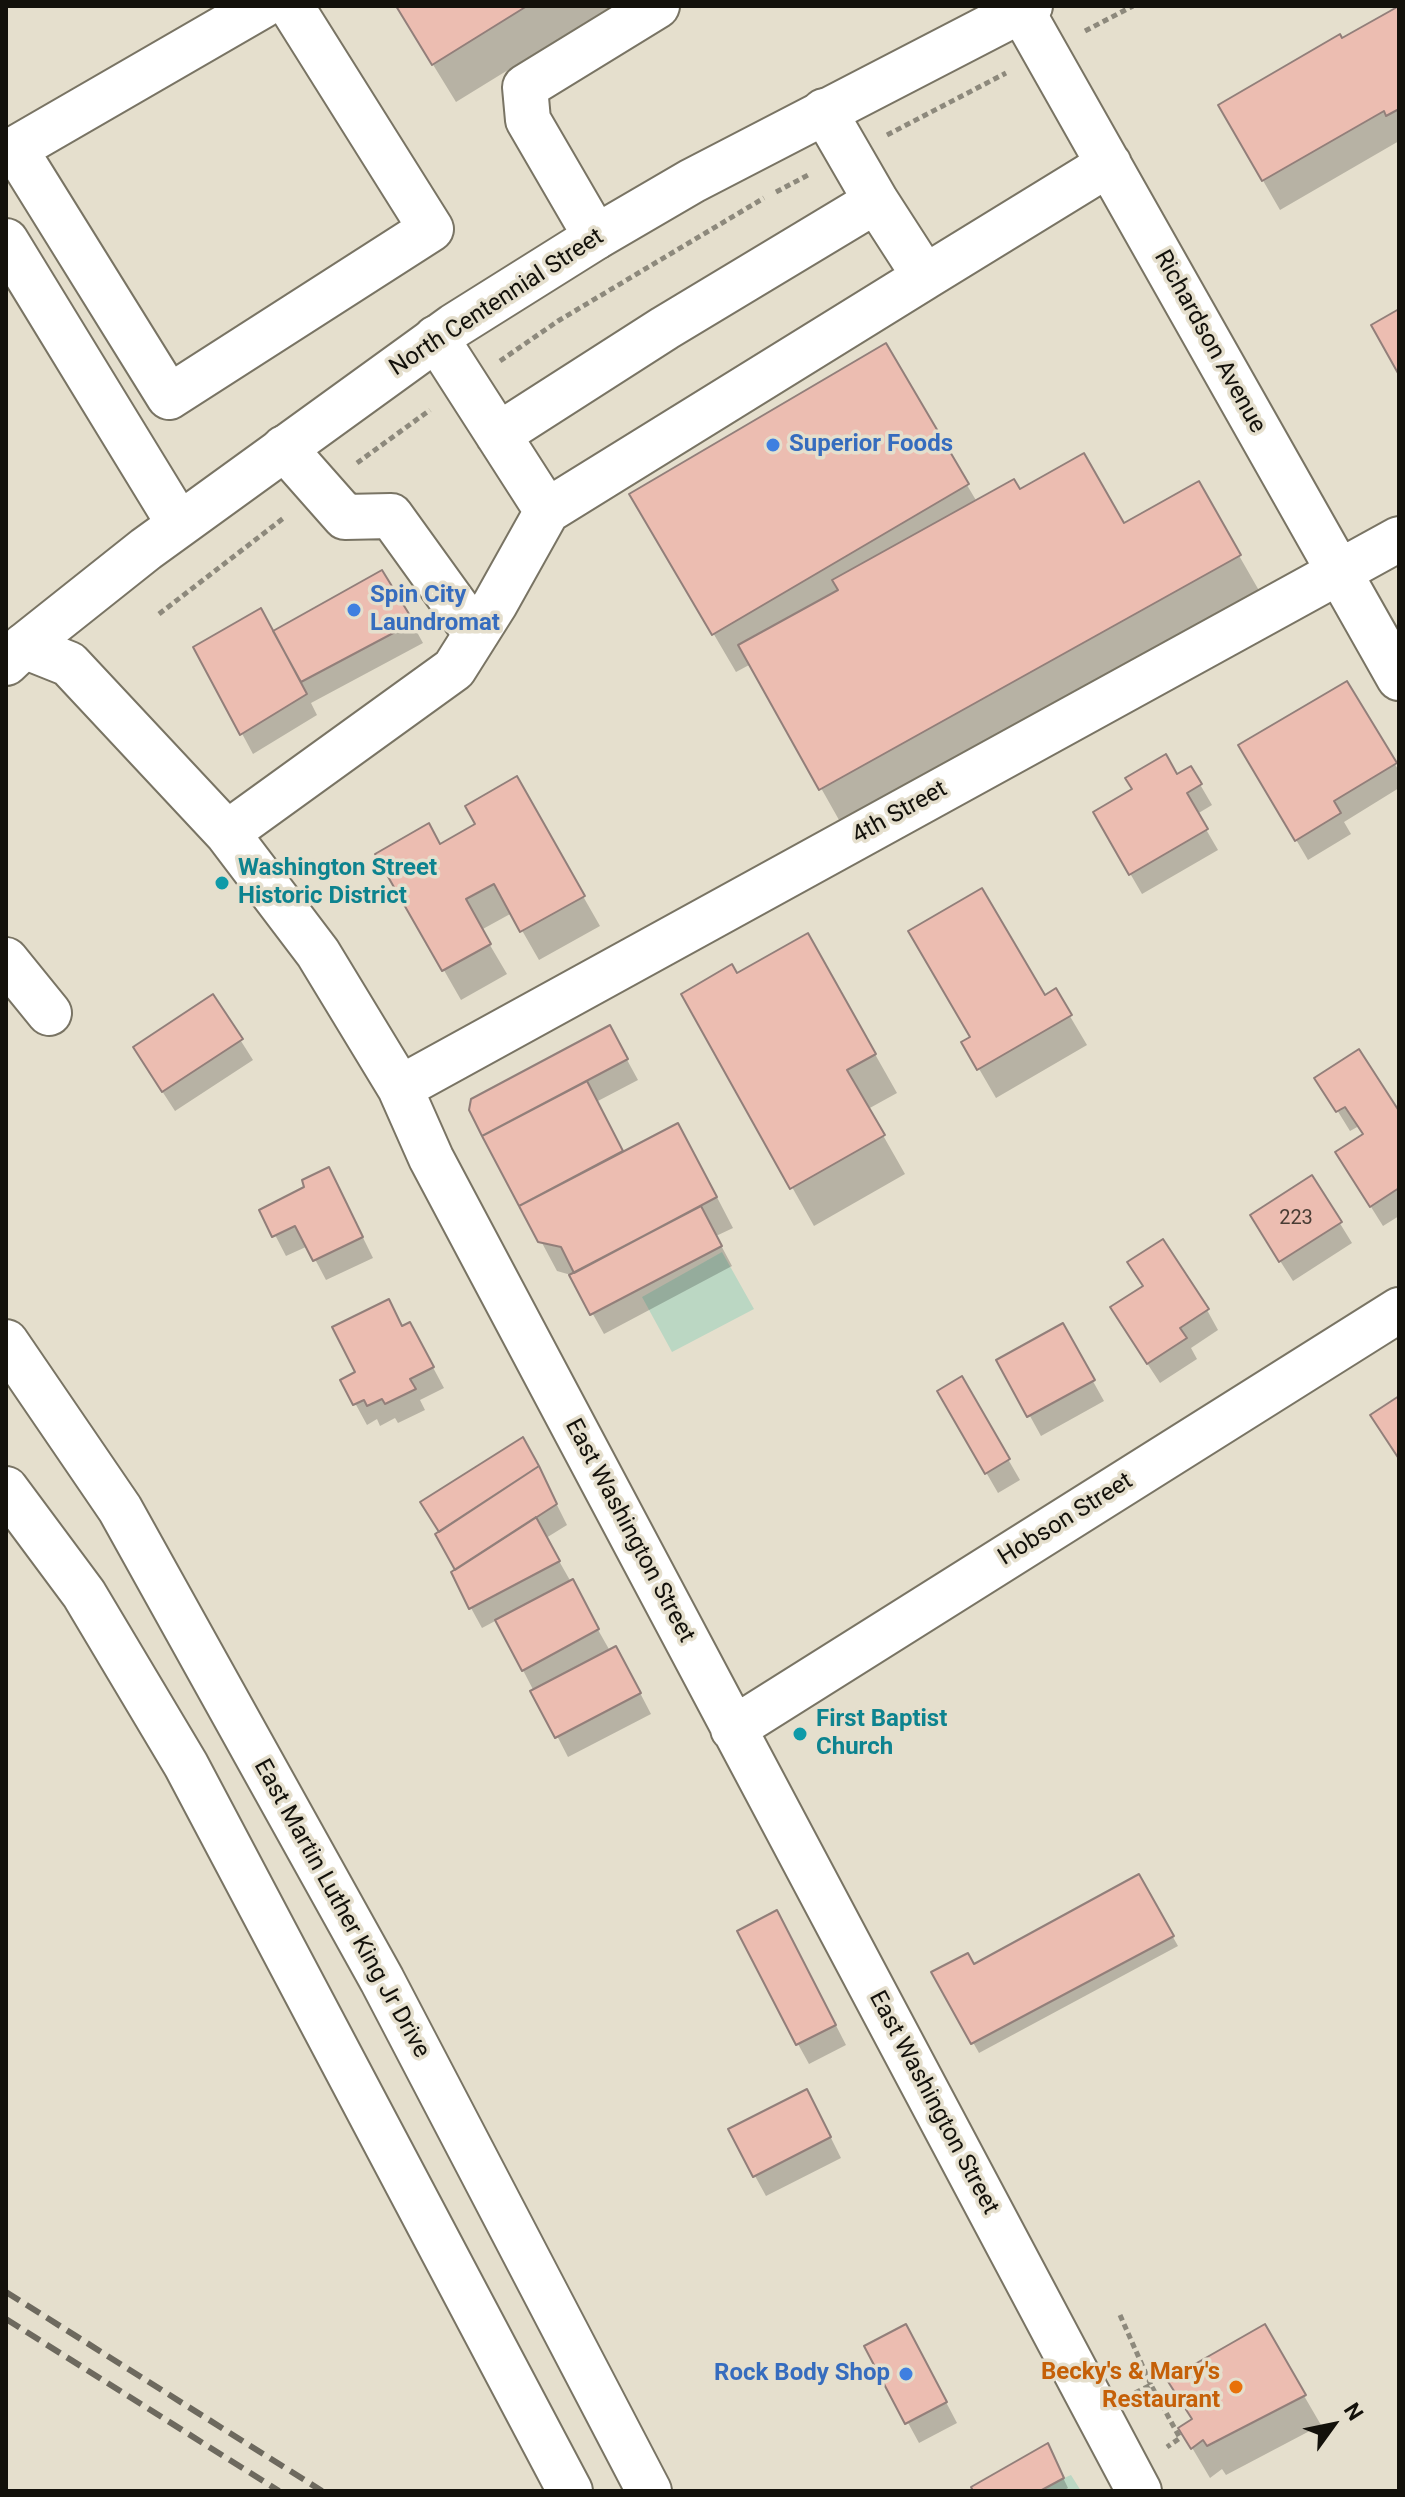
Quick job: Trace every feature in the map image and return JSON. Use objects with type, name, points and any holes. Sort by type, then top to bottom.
[{"type":"street","points":[[262,6],[11,151],[169,397],[431,229],[291,6]]},
{"type":"street","points":[[596,237],[528,120],[525,87],[657,6]]},
{"type":"street","name":"North Centennial Street","points":[[15,654],[179,524],[436,338],[596,237],[692,181],[1024,7]]},
{"type":"street","name":"Richardson Avenue","points":[[1024,7],[1399,678]]},
{"type":"street","points":[[824,111],[925,277]]},
{"type":"street","points":[[227,833],[454,669],[547,511],[1109,164]]},
{"type":"street","points":[[498,435],[665,328],[876,201]]},
{"type":"street","points":[[6,241],[179,524]]},
{"type":"street","points":[[436,338],[547,511]]},
{"type":"street","points":[[284,448],[345,517],[391,516],[476,634]]},
{"type":"street","name":"4th Street","points":[[400,1088],[1399,539]]},
{"type":"street","name":"East Washington Street","points":[[15,654],[69,664],[227,833],[318,953],[400,1088],[431,1158],[1139,2491]]},
{"type":"street","points":[[6,960],[49,1013]]},
{"type":"street","name":"Hobson Street","points":[[733,1729],[1399,1310]]},
{"type":"street","name":"East Martin Luther King Jr Drive","points":[[6,1342],[120,1509],[375,1966],[649,2491]]},
{"type":"street","points":[[6,1489],[84,1594],[186,1765],[570,2491]]},
{"type":"path","points":[[1120,2315],[1151,2385],[1180,2438]]},
{"type":"path","points":[[1130,2395],[1151,2385]]},
{"type":"green space","points":[[722,1252],[754,1309],[672,1352],[642,1297]]},
{"type":"green space","points":[[1071,2475],[1081,2491],[1040,2491],[1064,2478]]},
{"type":"building","points":[[396,6],[527,6],[432,65]]},
{"type":"building","points":[[1399,6],[1399,109],[1386,116],[1384,111],[1262,181],[1218,105],[1340,34],[1342,38]]},
{"type":"building","points":[[1399,309],[1399,375],[1371,325]]},
{"type":"building","points":[[886,343],[969,484],[712,635],[629,494]]},
{"type":"building","points":[[1084,453],[1124,523],[1199,481],[1241,555],[819,790],[738,645],[838,590],[832,580],[1014,479],[1020,489]]},
{"type":"building","points":[[382,570],[414,622],[301,682],[273,631]]},
{"type":"building","points":[[261,608],[307,694],[240,735],[193,647]]},
{"type":"building","points":[[1347,681],[1397,763],[1334,801],[1341,813],[1295,841],[1238,745]]},
{"type":"building","points":[[1166,754],[1177,774],[1191,766],[1202,784],[1187,793],[1208,829],[1129,875],[1093,812],[1132,789],[1125,778]]},
{"type":"building","points":[[517,776],[585,896],[520,932],[494,884],[466,899],[491,944],[442,971],[375,854],[429,823],[440,844],[475,824],[465,806]]},
{"type":"building","points":[[982,888],[1045,995],[1056,988],[1072,1015],[977,1070],[961,1042],[970,1037],[908,931]]},
{"type":"building","points":[[808,933],[876,1054],[847,1070],[885,1135],[790,1189],[681,994],[732,964],[737,973]]},
{"type":"building","points":[[213,994],[243,1039],[162,1092],[133,1047]]},
{"type":"building","points":[[610,1025],[628,1059],[482,1136],[469,1110],[471,1099]]},
{"type":"building","points":[[1359,1049],[1399,1111],[1399,1188],[1370,1207],[1335,1152],[1363,1134],[1345,1107],[1336,1112],[1314,1078]]},
{"type":"building","points":[[587,1081],[623,1151],[519,1206],[482,1136]]},
{"type":"building","points":[[678,1123],[717,1197],[574,1273],[561,1247],[538,1242],[519,1206]]},
{"type":"building","points":[[329,1167],[363,1237],[313,1261],[295,1226],[272,1237],[259,1210],[304,1187],[302,1180]]},
{"type":"building","points":[[1312,1175],[1342,1222],[1279,1262],[1250,1215]]},
{"type":"building","points":[[701,1206],[722,1246],[590,1315],[569,1275]]},
{"type":"building","points":[[1163,1239],[1209,1309],[1180,1328],[1187,1338],[1147,1364],[1110,1307],[1143,1286],[1127,1262]]},
{"type":"building","points":[[389,1299],[402,1326],[410,1322],[434,1367],[410,1379],[416,1389],[385,1404],[382,1399],[367,1406],[364,1400],[353,1405],[340,1380],[355,1372],[332,1327]]},
{"type":"building","points":[[1063,1323],[1095,1380],[1027,1417],[996,1360]]},
{"type":"building","points":[[962,1376],[1010,1459],[985,1474],[937,1391]]},
{"type":"building","points":[[1399,1396],[1399,1459],[1370,1415]]},
{"type":"building","points":[[523,1437],[539,1466],[439,1532],[420,1502]]},
{"type":"building","points":[[539,1466],[557,1504],[455,1570],[435,1534]]},
{"type":"building","points":[[536,1517],[560,1561],[469,1609],[451,1572]]},
{"type":"building","points":[[573,1579],[599,1629],[522,1671],[495,1620]]},
{"type":"building","points":[[616,1646],[641,1693],[555,1738],[530,1691]]},
{"type":"building","points":[[1139,1874],[1174,1936],[971,2044],[931,1972],[968,1953],[974,1964]]},
{"type":"building","points":[[777,1910],[836,2025],[796,2045],[737,1931]]},
{"type":"building","points":[[807,2089],[831,2137],[753,2177],[728,2129]]},
{"type":"building","name":"Rock Body Shop","points":[[906,2324],[947,2402],[905,2424],[864,2346]]},
{"type":"building","name":"Becky's & Mary's Restaurant","points":[[1265,2324],[1306,2395],[1207,2446],[1203,2440],[1191,2449],[1178,2428],[1192,2419],[1167,2380]]},
{"type":"building","points":[[1048,2443],[1064,2478],[1040,2491],[973,2491],[971,2487]]},
{"type":"railway","points":[[6,2292],[322,2491]]},
{"type":"railway","points":[[6,2319],[279,2491]]},
{"type":"place","name":"Superior Foods","points":[[773,445]]},
{"type":"place","name":"Spin City Laundromat","points":[[354,610]]},
{"type":"place","name":"Washington Street Historic District","points":[[222,883]]},
{"type":"place","name":"First Baptist Church","points":[[800,1734]]},
{"type":"place","name":"Rock Body Shop","points":[[906,2374]]},
{"type":"place","name":"Becky's & Mary's Restaurant","points":[[1236,2387]]}]
